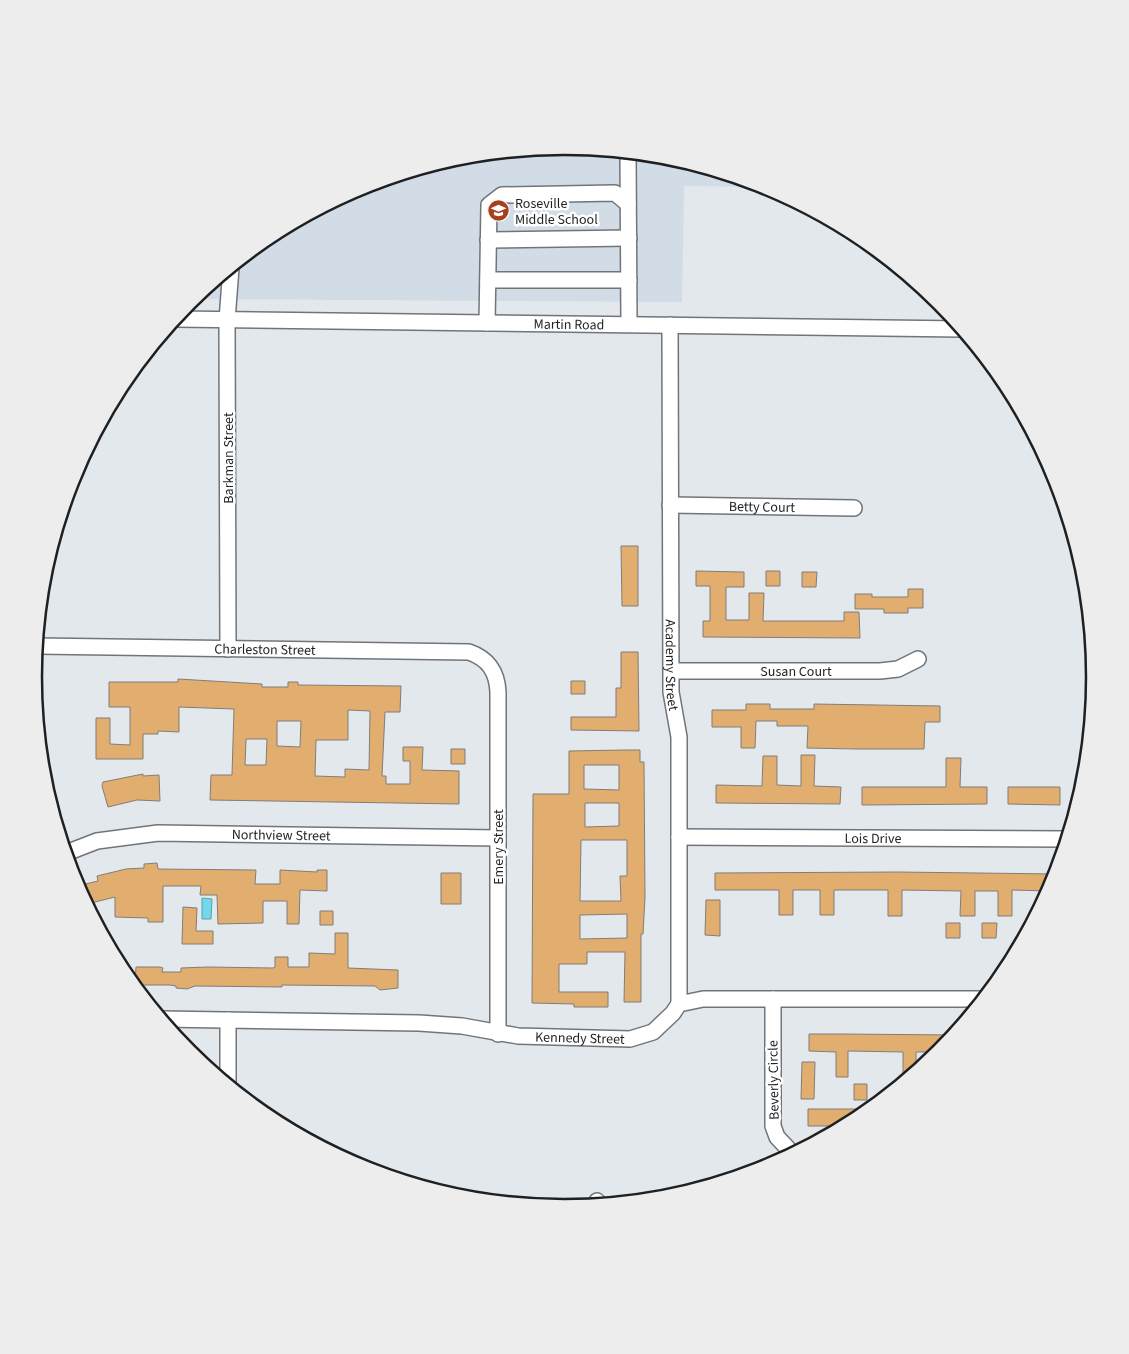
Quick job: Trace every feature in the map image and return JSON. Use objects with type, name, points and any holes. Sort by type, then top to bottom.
[{"type":"street","points":[[628,159],[629,324]]},
{"type":"street","points":[[487,323],[489,205],[502,194],[615,193],[628,204]]},
{"type":"street","points":[[488,240],[629,238]]},
{"type":"street","name":"Barkman Street","points":[[228,649],[227,320],[230,277]]},
{"type":"street","points":[[488,280],[629,280]]},
{"type":"street","name":"Martin Road","points":[[185,319],[953,329]]},
{"type":"street","name":"Academy Street","points":[[670,325],[671,692],[679,737],[679,1004]]},
{"type":"street","name":"Betty Court","points":[[670,505],[854,508]]},
{"type":"street","name":"Charleston Street","points":[[44,646],[469,652],[480,656],[488,663]]},
{"type":"street","name":"Susan Court","points":[[672,671],[880,671],[898,669],[918,659]]},
{"type":"street","name":"Emery Street","points":[[488,663],[495,673],[497,682],[498,1034]]},
{"type":"street","name":"Northview Street","points":[[72,851],[97,841],[158,833],[498,838]]},
{"type":"street","name":"Lois Drive","points":[[679,837],[1061,839]]},
{"type":"street","points":[[679,1004],[703,999],[976,999]]},
{"type":"street","name":"Beverly Circle","points":[[773,999],[773,1126],[786,1149]]},
{"type":"street","name":"Kennedy Street","points":[[170,1019],[419,1023],[462,1026],[498,1034],[534,1037],[638,1038],[653,1032],[673,1013],[679,1004]]},
{"type":"street","points":[[228,1020],[228,1076]]},
{"type":"shaded area","name":"Roseville Middle School","points":[[564,155],[633,159],[700,173],[742,187],[684,186],[682,302],[205,299],[274,243],[334,209],[365,195],[429,173],[463,165],[496,159]]},
{"type":"water","points":[[202,898],[212,899],[211,919],[202,919]]},
{"type":"building","points":[[621,546],[638,546],[638,606],[622,606]]},
{"type":"building","points":[[696,571],[744,572],[744,587],[726,587],[726,620],[749,620],[749,593],[764,593],[763,621],[844,621],[844,612],[859,612],[860,638],[703,637],[703,621],[710,621],[710,586],[696,586]]},
{"type":"building","points":[[766,571],[780,571],[780,586],[766,586]]},
{"type":"building","points":[[802,572],[817,572],[816,587],[802,587]]},
{"type":"building","points":[[908,589],[923,589],[923,608],[908,608],[908,613],[884,613],[884,609],[855,609],[855,594],[872,594],[872,597],[908,597]]},
{"type":"building","points":[[621,652],[638,652],[639,731],[571,730],[571,717],[616,717],[616,688],[621,688]]},
{"type":"building","points":[[178,679],[262,684],[262,687],[288,687],[288,682],[298,682],[298,685],[401,686],[400,712],[385,712],[382,776],[386,776],[386,784],[410,784],[410,761],[403,761],[403,747],[423,747],[422,770],[459,771],[459,804],[210,800],[211,775],[232,775],[234,709],[179,707],[179,732],[158,731],[158,734],[143,734],[143,759],[96,759],[96,718],[110,718],[110,744],[130,745],[130,707],[109,707],[109,682],[178,682]],"holes":[[[348,710],[370,711],[369,770],[345,769],[345,777],[315,776],[316,740],[348,740]],[[277,721],[301,721],[300,747],[277,746]],[[246,739],[267,739],[266,765],[245,765]]]},
{"type":"building","points":[[571,681],[585,681],[585,694],[571,694]]},
{"type":"building","points":[[746,704],[770,704],[770,709],[814,709],[814,704],[940,706],[940,722],[925,722],[924,749],[856,749],[807,748],[808,726],[777,726],[777,721],[756,721],[755,748],[741,748],[741,727],[712,727],[712,710],[746,710]]},
{"type":"building","points":[[451,749],[465,749],[465,764],[451,764]]},
{"type":"building","points":[[640,750],[640,762],[644,762],[645,897],[643,934],[641,934],[641,1002],[624,1002],[625,952],[587,952],[587,964],[559,964],[559,992],[608,992],[608,1007],[574,1007],[574,1004],[532,1003],[533,794],[569,794],[569,751]],"holes":[[[584,765],[619,765],[619,790],[584,789]],[[585,803],[619,803],[619,826],[585,827]],[[581,840],[627,840],[627,876],[620,876],[621,901],[580,901]],[[627,914],[627,938],[580,939],[580,915]]]},
{"type":"building","points":[[801,755],[815,755],[814,786],[841,787],[840,804],[716,803],[716,785],[762,786],[763,756],[777,756],[777,785],[801,786]]},
{"type":"building","points":[[946,758],[961,758],[960,787],[987,787],[987,804],[862,805],[862,787],[946,787]]},
{"type":"building","points":[[143,774],[143,776],[159,775],[160,801],[137,800],[108,807],[102,786],[103,782]]},
{"type":"building","points":[[1008,787],[1060,787],[1060,805],[1008,804]]},
{"type":"building","points":[[157,863],[158,869],[256,870],[255,884],[280,884],[280,870],[317,872],[317,870],[327,870],[327,891],[300,890],[299,924],[287,924],[287,901],[263,901],[263,923],[218,924],[217,895],[200,895],[201,886],[163,886],[163,922],[148,922],[148,918],[115,917],[115,897],[93,902],[85,884],[98,881],[97,876],[126,869],[144,868],[144,864]]},
{"type":"building","points":[[441,873],[461,873],[461,904],[441,904]]},
{"type":"building","points":[[715,873],[1048,874],[1041,891],[1012,890],[1012,916],[998,916],[998,891],[975,891],[975,916],[960,916],[961,891],[902,890],[902,916],[888,916],[888,890],[834,890],[834,915],[820,915],[820,890],[793,890],[793,915],[779,915],[779,890],[715,890]]},
{"type":"building","points":[[706,900],[720,900],[720,936],[705,935]]},
{"type":"building","points":[[183,907],[197,908],[196,931],[213,931],[213,944],[182,944]]},
{"type":"building","points":[[320,911],[333,911],[333,925],[320,925]]},
{"type":"building","points":[[946,923],[960,923],[960,938],[946,938]]},
{"type":"building","points":[[982,923],[997,923],[996,938],[982,938]]},
{"type":"building","points":[[335,933],[348,933],[348,968],[398,970],[398,988],[380,990],[375,986],[282,985],[282,987],[195,986],[187,989],[176,988],[176,986],[170,985],[143,985],[136,975],[136,967],[160,967],[163,968],[162,972],[181,972],[181,968],[207,967],[273,968],[275,967],[275,957],[288,957],[288,967],[309,967],[309,953],[335,954]]},
{"type":"building","points":[[809,1034],[944,1035],[927,1052],[916,1052],[916,1063],[903,1074],[903,1052],[848,1051],[848,1077],[836,1077],[836,1052],[809,1051]]},
{"type":"building","points":[[802,1062],[815,1062],[814,1099],[801,1099]]},
{"type":"building","points":[[854,1084],[867,1084],[867,1100],[854,1100]]},
{"type":"building","points":[[808,1109],[858,1109],[830,1126],[808,1126]]},
{"type":"place","name":"Roseville Middle School","points":[[499,211]]}]
